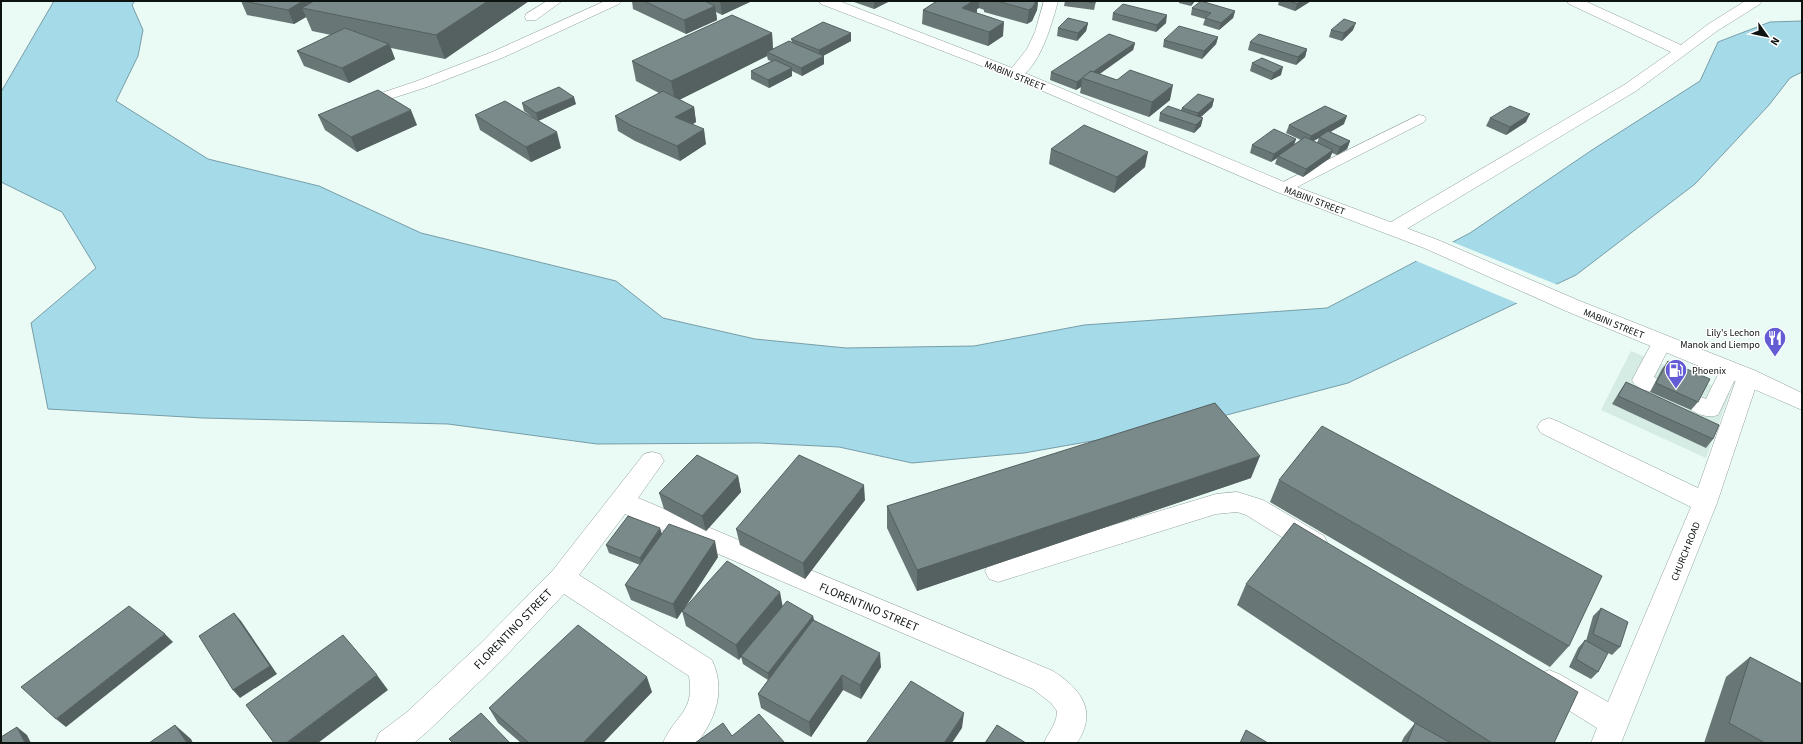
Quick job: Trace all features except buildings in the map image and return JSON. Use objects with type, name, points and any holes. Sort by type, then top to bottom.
[{"type":"street","name":"MABINI STREET","points":[[826,1],[1015,74],[1283,188],[1431,244],[1573,306],[1739,373],[1802,402]]},
{"type":"street","points":[[1015,74],[1027,62],[1040,40],[1051,1]]},
{"type":"street","points":[[1574,1],[1682,51]]},
{"type":"street","points":[[1393,229],[1630,88],[1712,28],[1755,1]]},
{"type":"street","name":"CHURCH ROAD","points":[[1611,733],[1705,503],[1739,373]]},
{"type":"street","points":[[1549,427],[1705,503]]},
{"type":"street","name":"FLORENTINO STREET","points":[[390,743],[417,722],[490,653],[562,578],[622,502],[652,461]]},
{"type":"street","name":"FLORENTINO STREET","points":[[622,502],[1043,680],[1063,694],[1072,707],[1070,728],[1059,743]]},
{"type":"street","points":[[998,571],[1216,504],[1237,502],[1254,507],[1336,556]]},
{"type":"street","points":[[562,578],[702,669],[705,689],[702,709],[686,735],[678,743]]},
{"type":"street","points":[[1527,670],[1611,733]]},
{"type":"lane","points":[[531,17],[556,1]]},
{"type":"lane","points":[[346,110],[422,84],[497,55],[616,1]]},
{"type":"lane","points":[[1283,188],[1419,119]]},
{"type":"lane","points":[[1653,384],[1642,380],[1662,342]]},
{"type":"lane","points":[[1695,403],[1711,410],[1739,373]]},
{"type":"shaded area","points":[[1631,351],[1730,393],[1706,458],[1601,410]]},
{"type":"water","points":[[54,1],[135,1],[132,5],[143,30],[138,56],[116,101],[208,159],[319,186],[421,233],[616,281],[663,318],[755,339],[846,348],[974,346],[1084,325],[1327,308],[1470,233],[1592,150],[1700,81],[1718,42],[1770,22],[1802,21],[1802,72],[1790,78],[1769,105],[1695,184],[1576,275],[1348,383],[1200,422],[1024,453],[912,463],[839,447],[759,443],[597,444],[448,424],[203,418],[48,409],[31,323],[96,268],[62,212],[1,182],[1,92]]},
{"type":"pier","points":[[1450,241],[1558,285],[1519,304],[1414,260]]},
{"type":"place","name":"Lily's Lechon Manok and Liempo","points":[[1775,358]]},
{"type":"place","name":"Phoenix","points":[[1676,390]]}]
